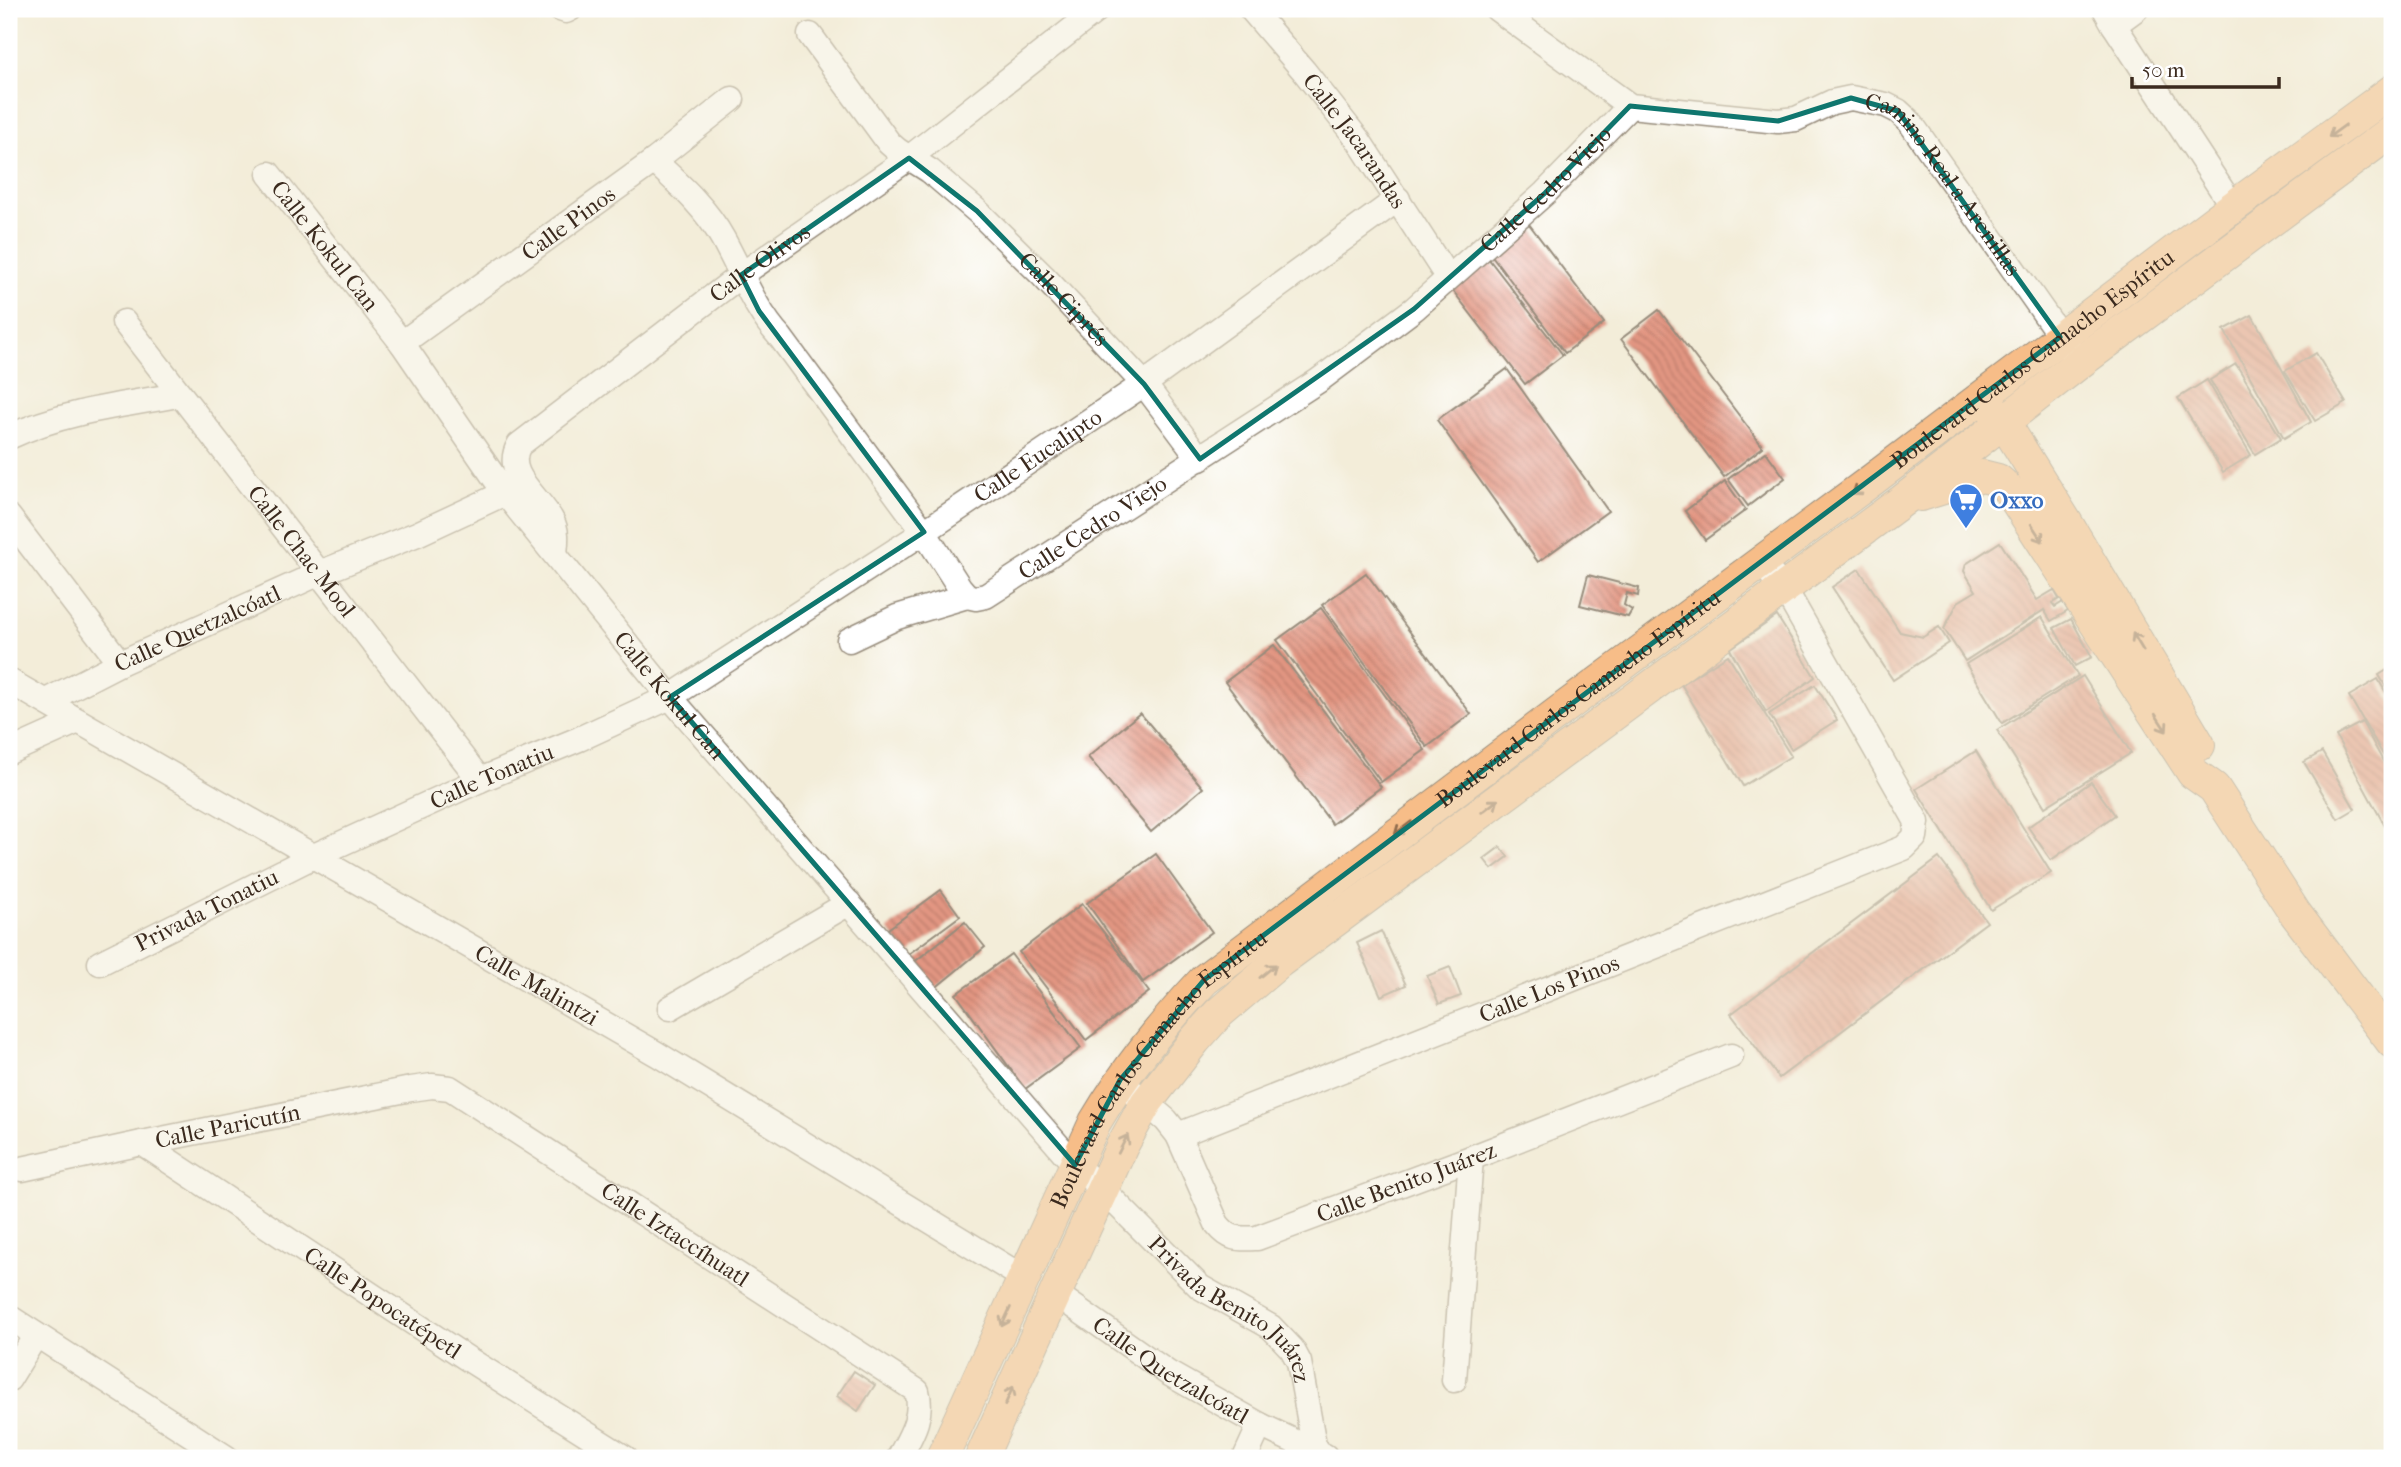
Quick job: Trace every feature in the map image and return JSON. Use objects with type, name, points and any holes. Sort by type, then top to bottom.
[{"type":"main road","name":"Boulevard Carlos Camacho Espíritu","points":[[942,1458],[1095,1122],[1120,1080],[1174,1012],[1204,980],[2233,207],[2392,91]]},
{"type":"main road","name":"Boulevard Carlos Camacho Espíritu","points":[[981,1458],[1122,1146],[1146,1103],[1219,1013],[1279,962],[1902,501],[2079,363],[2392,131]]},
{"type":"main road","points":[[1982,396],[2003,421],[2028,461],[2210,763],[2214,788]]},
{"type":"main road","points":[[1998,480],[2028,461]]},
{"type":"main road","points":[[1902,501],[1982,476],[1998,480],[2009,490],[2193,773],[2214,788],[2295,913],[2392,1042]]},
{"type":"street","name":"Calle Olivos","points":[[555,554],[556,533],[552,522],[516,469],[513,460],[519,445],[741,275],[909,158],[1098,9]]},
{"type":"street","name":"Calle Jacarandas","points":[[1251,9],[1359,141],[1448,278]]},
{"type":"street","points":[[1497,9],[1630,106]]},
{"type":"street","points":[[2136,9],[2110,17],[2233,207]]},
{"type":"street","name":"Calle Ciprés","points":[[810,35],[889,143],[930,171],[986,220],[1085,319],[1144,384],[1200,459]]},
{"type":"street","name":"Camino Real a Arenillas","points":[[1630,106],[1778,121],[1796,119],[1832,102],[1851,98],[1886,105],[1898,111],[1910,122],[2079,363]]},
{"type":"street","name":"Calle Pinos","points":[[402,343],[654,161],[732,99]]},
{"type":"street","name":"Calle Cedro Viejo","points":[[849,640],[897,617],[967,596],[986,596],[1318,381],[1414,309],[1545,193],[1630,106]]},
{"type":"street","points":[[654,161],[708,215],[759,311],[924,532],[967,596]]},
{"type":"street","name":"Calle Kokul Can","points":[[269,174],[402,343],[505,493],[670,697],[1075,1165],[1103,1189]]},
{"type":"street","name":"Calle Eucalipto","points":[[670,697],[924,532],[1144,384],[1398,199]]},
{"type":"street","name":"Calle Chac Mool","points":[[124,322],[480,780]]},
{"type":"street","points":[[9,438],[54,419],[179,395]]},
{"type":"street","name":"Calle Quetzalcóatl","points":[[46,701],[120,663],[505,493]]},
{"type":"street","points":[[9,517],[120,663]]},
{"type":"street","points":[[1760,562],[1784,588]]},
{"type":"street","name":"Calle Los Pinos","points":[[1178,1135],[1904,848],[1915,837],[1917,822],[1784,588]]},
{"type":"street","name":"Calle Malintzi","points":[[9,681],[657,1054],[1024,1278]]},
{"type":"street","name":"Calle Tonatiu","points":[[314,856],[670,697]]},
{"type":"street","points":[[9,752],[78,721]]},
{"type":"street","name":"Privada Tonatiu","points":[[100,963],[314,856]]},
{"type":"street","points":[[670,1008],[849,903]]},
{"type":"street","name":"Calle Benito Juárez","points":[[1120,1080],[1167,1120],[1178,1135],[1217,1224],[1226,1235],[1243,1239],[1256,1238],[1471,1158],[1731,1056]]},
{"type":"street","name":"Calle Paricutín","points":[[22,1169],[432,1086]]},
{"type":"street","name":"Calle Iztaccíhuatl","points":[[432,1086],[450,1088],[917,1391],[919,1412],[914,1429],[899,1458]]},
{"type":"street","name":"Calle Popocatépetl","points":[[142,1143],[465,1357],[625,1458]]},
{"type":"street","points":[[1454,1380],[1471,1158]]},
{"type":"street","name":"Privada Benito Juárez","points":[[1103,1189],[1200,1287],[1271,1327],[1292,1349],[1299,1362],[1322,1455]]},
{"type":"street","name":"Calle Quetzalcóatl","points":[[1056,1294],[1168,1373],[1260,1425],[1322,1455]]},
{"type":"street","points":[[9,1317],[221,1457]]},
{"type":"street","points":[[9,1379],[36,1335]]},
{"type":"street","points":[[1245,1458],[1260,1425]]},
{"type":"highlighted area","points":[[1851,98],[1898,111],[2060,337],[1204,980],[1120,1080],[1075,1165],[670,697],[924,532],[759,311],[741,275],[909,158],[977,211],[1144,384],[1200,459],[1414,309],[1545,193],[1630,106],[1778,121]]},
{"type":"building","points":[[1529,224],[1604,323],[1565,353],[1490,253]]},
{"type":"building","points":[[1488,258],[1563,355],[1525,384],[1450,287]]},
{"type":"building","points":[[1659,310],[1763,447],[1724,477],[1621,339]]},
{"type":"building","points":[[2252,315],[2311,422],[2284,438],[2224,330]]},
{"type":"building","points":[[2316,353],[2346,403],[2315,421],[2285,371]]},
{"type":"building","points":[[2236,364],[2281,438],[2255,454],[2210,380]]},
{"type":"building","points":[[1507,369],[1608,511],[1538,562],[1437,420]]},
{"type":"building","points":[[2207,380],[2251,455],[2223,472],[2178,398]]},
{"type":"building","points":[[1766,452],[1785,478],[1748,506],[1728,479]]},
{"type":"building","points":[[1725,481],[1746,510],[1705,540],[1685,511]]},
{"type":"building","points":[[2000,542],[2037,600],[2054,590],[2059,599],[2052,603],[2055,607],[2063,602],[2068,611],[2051,621],[2044,610],[1965,661],[1944,629],[1958,602],[1976,591],[1964,571],[1966,564]]},
{"type":"building","points":[[1859,569],[1900,632],[1923,637],[1939,627],[1949,643],[1893,680],[1832,587]]},
{"type":"building","points":[[1366,573],[1471,714],[1427,747],[1322,605]]},
{"type":"building","points":[[1588,575],[1639,588],[1638,596],[1627,593],[1624,605],[1632,610],[1628,617],[1580,605]]},
{"type":"building","points":[[1321,608],[1425,750],[1381,782],[1277,640]]},
{"type":"building","points":[[1777,616],[1815,677],[1766,712],[1730,649]]},
{"type":"building","points":[[2042,617],[2078,676],[2002,723],[1966,664]]},
{"type":"building","points":[[2071,619],[2092,657],[2075,666],[2054,628]]},
{"type":"building","points":[[1274,645],[1381,787],[1332,824],[1225,682]]},
{"type":"building","points":[[1728,655],[1791,756],[1743,786],[1681,684]]},
{"type":"building","points":[[2392,667],[2392,697],[2379,675]]},
{"type":"building","points":[[2083,676],[2131,753],[2045,807],[1997,730]]},
{"type":"building","points":[[2378,679],[2392,703],[2392,770],[2349,696]]},
{"type":"building","points":[[1815,685],[1837,720],[1791,749],[1769,714]]},
{"type":"building","points":[[1140,713],[1203,788],[1151,832],[1088,757]]},
{"type":"building","points":[[2362,722],[2392,778],[2392,825],[2386,828],[2336,736]]},
{"type":"building","points":[[1976,751],[2051,873],[1991,910],[1916,789]]},
{"type":"building","points":[[2322,752],[2355,809],[2338,819],[2304,762]]},
{"type":"building","points":[[2091,782],[2115,815],[2051,860],[2028,827]]},
{"type":"building","points":[[1500,847],[1508,857],[1492,869],[1484,859]]},
{"type":"building","points":[[1156,854],[1212,932],[1143,982],[1087,903]]},
{"type":"building","points":[[1939,858],[1987,922],[1779,1078],[1731,1014]]},
{"type":"building","points":[[941,890],[960,916],[907,955],[888,929]]},
{"type":"building","points":[[1082,904],[1149,992],[1086,1040],[1019,952]]},
{"type":"building","points":[[965,922],[985,947],[934,989],[913,963]]},
{"type":"building","points":[[1381,931],[1406,985],[1381,996],[1357,943]]},
{"type":"building","points":[[1011,954],[1081,1048],[1025,1089],[956,994]]},
{"type":"building","points":[[1450,967],[1461,996],[1439,1004],[1427,976]]},
{"type":"building","points":[[854,1371],[875,1385],[858,1411],[837,1396]]},
{"type":"place","name":"Oxxo","points":[[1966,530]]}]
